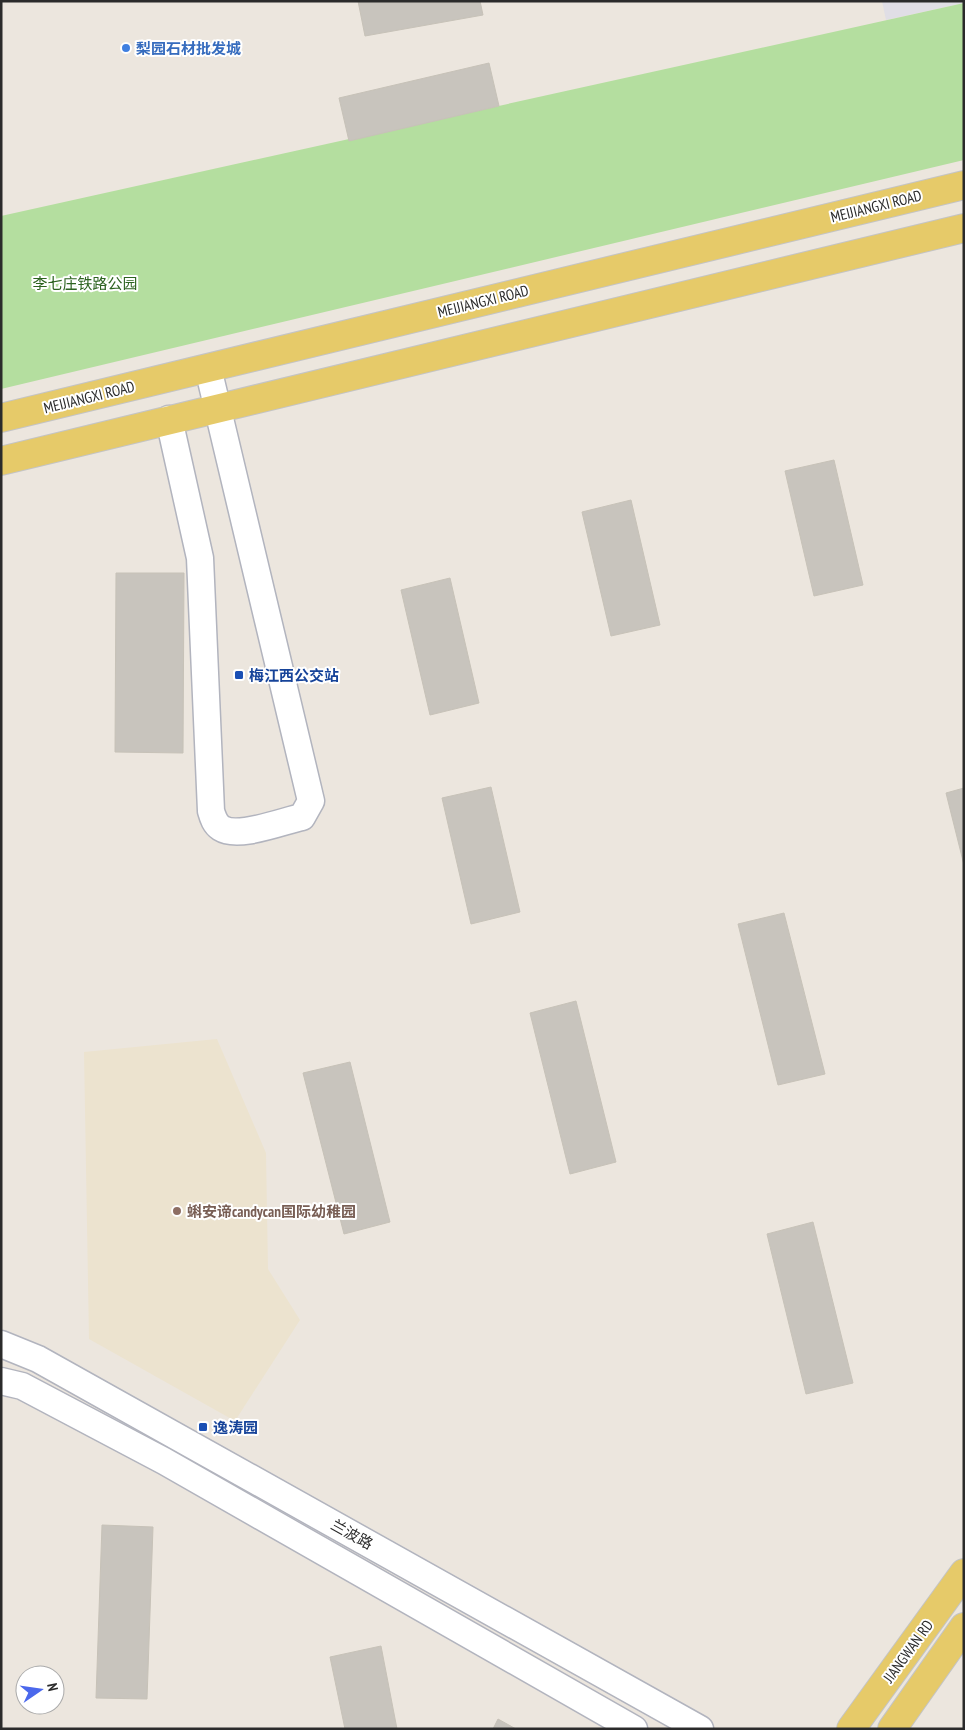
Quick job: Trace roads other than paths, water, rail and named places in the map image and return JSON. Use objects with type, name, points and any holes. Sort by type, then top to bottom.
[{"type":"main road","name":"MEIJIANGXI ROAD","points":[[3,418],[964,185]]},
{"type":"main road","points":[[7,461],[169,419],[964,228]]},
{"type":"main road","name":"JIANGWAN RD","points":[[851,1729],[964,1573]]},
{"type":"main road","name":"JIANGWAN RD","points":[[892,1729],[964,1627]]},
{"type":"street","points":[[169,419],[200,558],[211,811],[215,823],[231,832],[242,832],[302,817],[311,801],[208,368]]},
{"type":"street","points":[[1,1328],[38,1359]]},
{"type":"street","name":"兰波路","points":[[1,1344],[38,1359],[700,1729]]},
{"type":"street","name":"兰波路","points":[[1,1370],[12,1384],[164,1461],[634,1729]]},
{"type":"place","name":"梨园石材批发城","points":[[126,48]]},
{"type":"place","name":"梅江西公交站","points":[[239,675]]},
{"type":"place","name":"蝌安谛candycan国际幼稚园","points":[[177,1211]]},
{"type":"place","name":"逸涛园","points":[[203,1427]]},
{"type":"park label","name":"李七庄铁路公园","points":[[85,283]]}]
